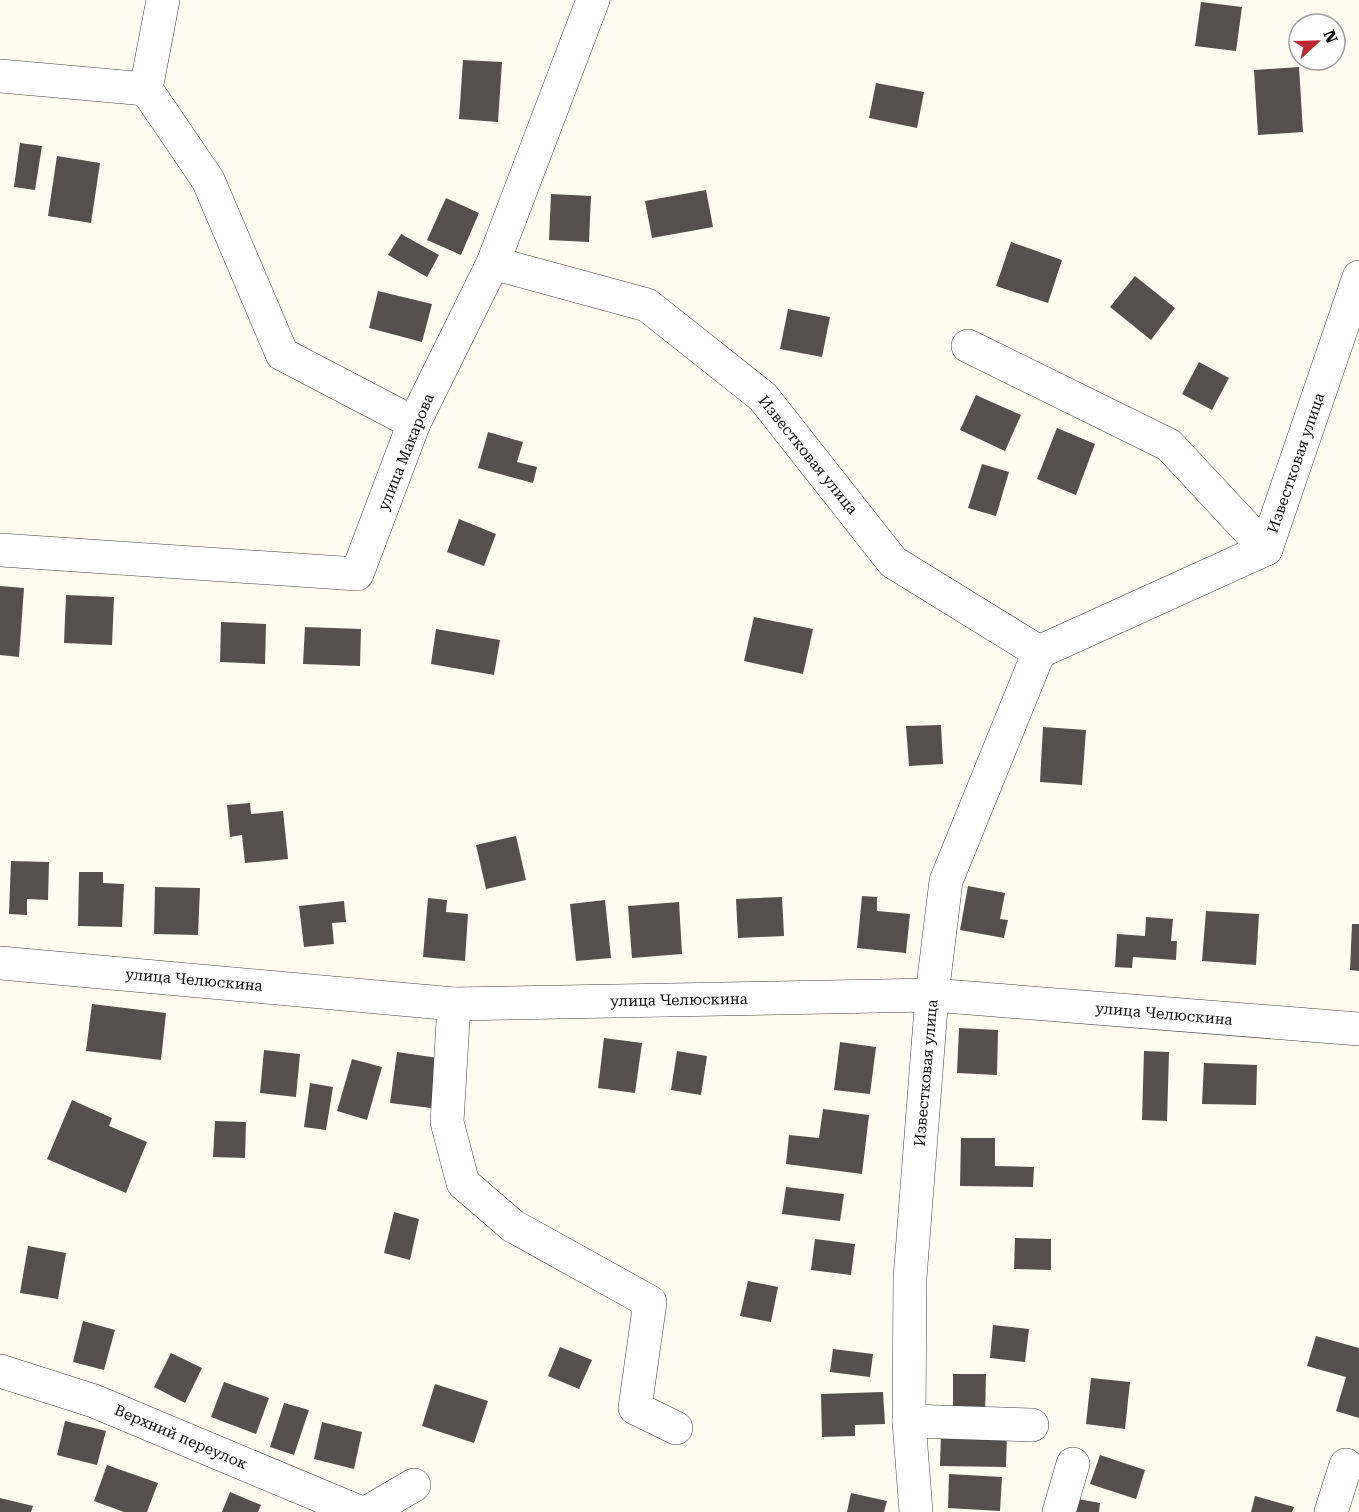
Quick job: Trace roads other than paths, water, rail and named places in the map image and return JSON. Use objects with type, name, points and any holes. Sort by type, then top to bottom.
[{"type":"street","points":[[163,0],[146,89],[208,180],[282,354],[414,423]]},
{"type":"street","name":"улица Макарова","points":[[0,550],[357,574],[414,423],[493,263],[593,0]]},
{"type":"street","points":[[0,76],[146,89]]},
{"type":"street","name":"Известковая улица","points":[[493,263],[648,305],[763,397],[893,562],[1039,652]]},
{"type":"street","name":"Известковая улица","points":[[916,1512],[909,1421],[910,1278],[932,995],[946,881],[1039,652],[1266,549],[1359,277]]},
{"type":"street","points":[[968,346],[1169,445],[1266,549]]},
{"type":"street","name":"улица Челюскина","points":[[3,969],[454,1004],[932,995],[1359,1029]]},
{"type":"street","points":[[454,1004],[447,1122],[463,1184],[513,1226],[650,1302],[635,1408],[676,1428]]},
{"type":"street","name":"Верхний переулок","points":[[0,1371],[94,1401],[359,1512]]},
{"type":"street","points":[[909,1421],[1032,1425]]},
{"type":"street","points":[[1059,1512],[1073,1464]]},
{"type":"street","points":[[1331,1512],[1346,1466]]},
{"type":"street","points":[[368,1512],[414,1485]]}]
